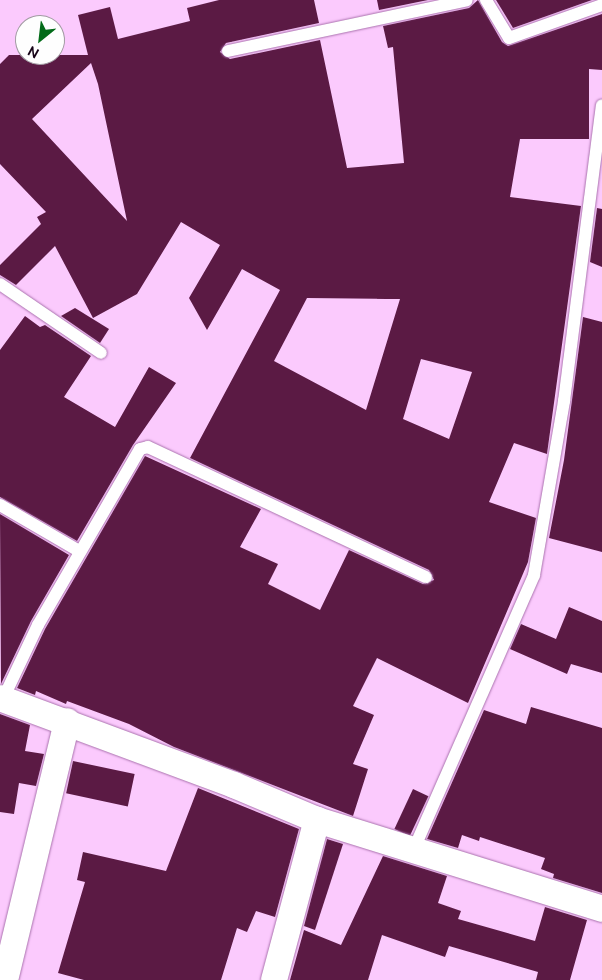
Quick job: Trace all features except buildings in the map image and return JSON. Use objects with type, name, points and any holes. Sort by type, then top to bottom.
[{"type":"street","points":[[2,698],[317,820],[413,851],[520,881],[602,909]]},
{"type":"street","points":[[6,976],[67,722]]},
{"type":"street","points":[[274,980],[317,820]]},
{"type":"lane","points":[[228,51],[467,0]]},
{"type":"lane","points":[[486,0],[509,38],[602,5]]},
{"type":"lane","points":[[413,851],[534,575],[564,401],[602,105]]},
{"type":"lane","points":[[0,284],[102,353]]},
{"type":"lane","points":[[2,698],[38,625],[79,551],[140,449],[148,447],[426,577]]},
{"type":"lane","points":[[0,505],[79,551]]}]
